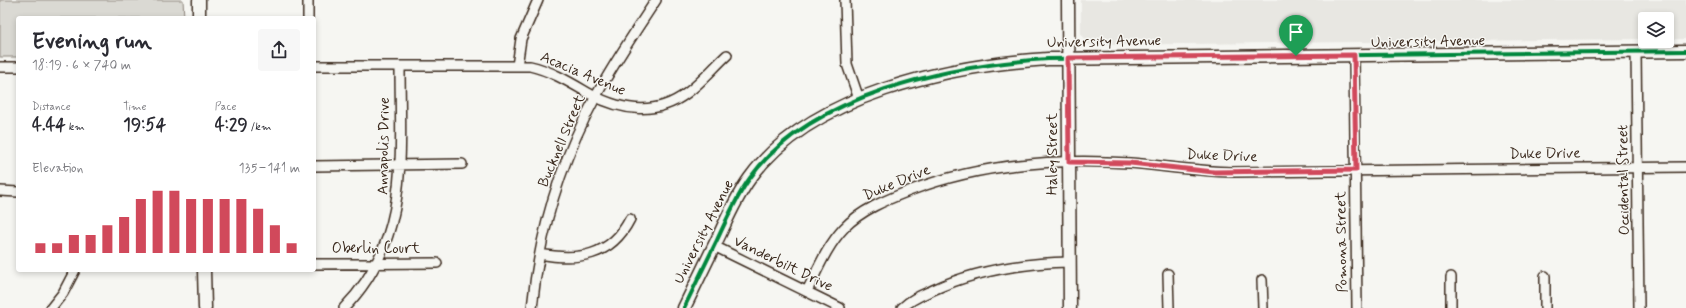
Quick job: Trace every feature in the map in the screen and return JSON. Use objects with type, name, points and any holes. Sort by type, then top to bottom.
[{"type":"street","points":[[199,0],[199,16]]},
{"type":"street","points":[[308,0],[308,16]]},
{"type":"street","points":[[517,66],[521,39],[538,0]]},
{"type":"street","name":"Bucknell Street","points":[[532,308],[540,254],[552,205],[573,144],[596,96],[656,0]]},
{"type":"street","points":[[845,0],[847,64],[859,99]]},
{"type":"street","name":"Haley Street","points":[[1068,0],[1070,308]]},
{"type":"street","name":"University Avenue","points":[[684,308],[736,199],[762,162],[794,134],[818,118],[859,99],[923,78],[971,67],[1022,60],[1068,58],[1686,51]]},
{"type":"street","name":"Occidental Street","points":[[1636,52],[1639,308]]},
{"type":"street","name":"Acacia Avenue","points":[[316,66],[530,66],[542,69],[608,103],[628,108],[653,108],[687,93],[727,55]]},
{"type":"street","name":"Pomona Street","points":[[1354,55],[1357,308]]},
{"type":"street","name":"Annapolis Drive","points":[[344,308],[362,286],[376,263],[390,230],[395,213],[400,165],[400,66]]},
{"type":"street","points":[[0,67],[16,67]]},
{"type":"street","name":"Duke Drive","points":[[807,291],[827,250],[854,219],[878,205],[919,188],[968,173],[1019,165],[1069,162],[1130,163],[1214,172],[1686,167]]},
{"type":"street","points":[[316,166],[462,164]]},
{"type":"street","points":[[0,191],[16,192]]},
{"type":"street","points":[[540,254],[560,258],[572,258],[596,252],[614,240],[630,219]]},
{"type":"street","name":"Vanderbilt Drive","points":[[714,246],[840,308]]},
{"type":"street","points":[[902,308],[912,300],[942,286],[985,272],[1029,264],[1070,262]]},
{"type":"street","name":"Oberlin Court","points":[[316,264],[437,263]]},
{"type":"street","points":[[51,308],[63,293],[74,272]]},
{"type":"street","points":[[204,272],[205,308]]},
{"type":"street","points":[[1168,274],[1168,308]]},
{"type":"street","points":[[1545,276],[1545,308]]},
{"type":"street","points":[[1451,277],[1451,308]]},
{"type":"street","points":[[1262,280],[1263,308]]},
{"type":"shaded area","points":[[0,0],[183,0],[184,16],[16,16],[16,57],[0,57]]},
{"type":"shaded area","points":[[1081,0],[1686,0],[1686,39],[1674,39],[1674,12],[1638,12],[1638,39],[1092,45],[1088,44],[1081,35]]},
{"type":"cycle path","points":[[684,308],[740,193],[750,178],[776,149],[808,125],[845,105],[885,89],[926,77],[969,68],[1010,62],[1048,59],[1686,51]]},
{"type":"route","points":[[1354,55],[1356,170],[1214,172],[1184,170],[1130,163],[1069,162],[1068,58],[1296,56],[1354,55]]}]
